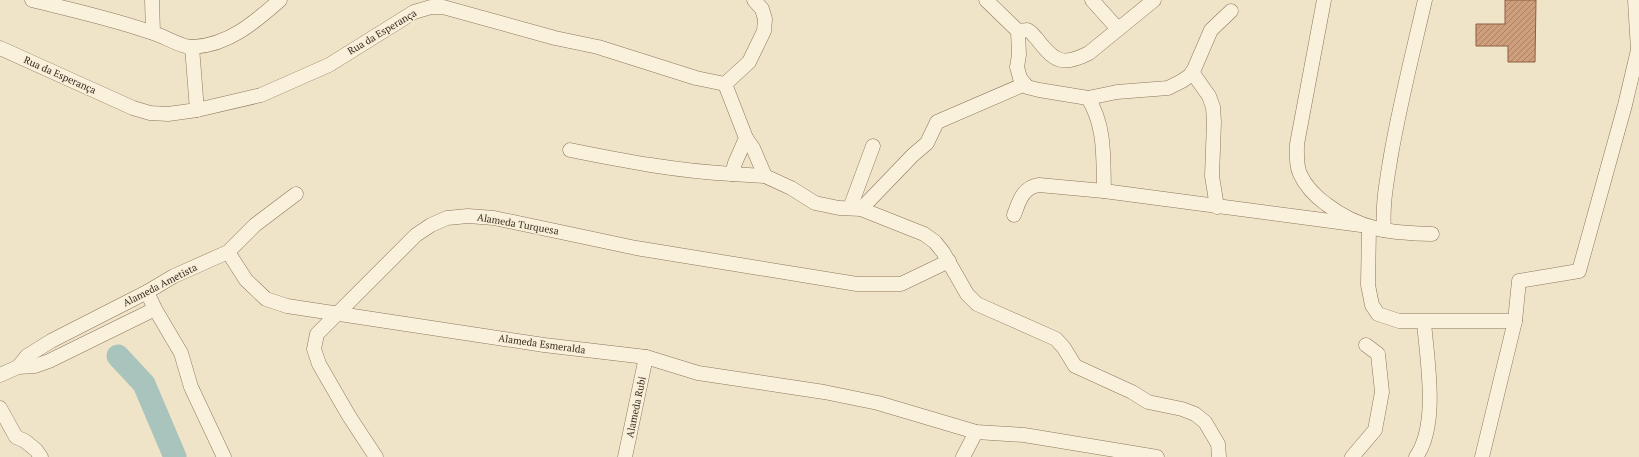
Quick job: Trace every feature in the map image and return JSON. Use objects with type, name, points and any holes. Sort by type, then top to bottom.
[{"type":"street","points":[[32,0],[153,32],[192,47],[217,43],[233,36],[252,24],[280,0]]},
{"type":"street","points":[[152,0],[153,32]]},
{"type":"street","points":[[754,0],[762,9],[765,18],[764,31],[749,62],[725,84],[746,138],[753,148],[765,176]]},
{"type":"street","points":[[986,0],[1018,31],[1019,55],[1017,67],[1020,78],[1027,87],[1088,98],[1117,92],[1168,88],[1182,81],[1192,72],[1211,30],[1231,11]]},
{"type":"street","points":[[1092,0],[1118,29]]},
{"type":"street","points":[[1018,31],[1027,30],[1031,32],[1048,54],[1058,60],[1079,58],[1089,53],[1154,0]]},
{"type":"street","points":[[1324,0],[1297,144],[1297,164],[1300,174],[1312,192],[1340,215],[1365,226]]},
{"type":"street","points":[[1384,230],[1384,199],[1395,133],[1425,0]]},
{"type":"street","points":[[1482,457],[1515,321],[1519,281],[1579,271],[1625,105],[1638,50],[1635,0]]},
{"type":"street","name":"Rua da Esperança","points":[[0,48],[133,108],[150,113],[168,114],[197,110],[261,94],[280,87],[329,64],[414,12],[443,3],[555,38],[598,47],[696,78],[725,84]]},
{"type":"street","points":[[192,47],[197,110]]},
{"type":"street","points":[[1192,72],[1209,96],[1213,107],[1214,122],[1212,176],[1217,207]]},
{"type":"street","points":[[856,208],[913,155],[927,144],[937,122],[1025,84]]},
{"type":"street","points":[[1088,98],[1094,108],[1101,128],[1103,144],[1104,191]]},
{"type":"street","points":[[732,174],[746,138]]},
{"type":"street","points":[[856,208],[873,146]]},
{"type":"street","points":[[570,150],[638,164],[701,172],[765,176],[791,188],[814,203],[839,208],[856,208],[924,234],[935,242],[949,261],[967,294],[977,304],[1056,339],[1064,348],[1075,366],[1132,392],[1148,402],[1182,409],[1195,414],[1205,422],[1218,444],[1219,457]]},
{"type":"street","points":[[1014,215],[1024,191],[1031,186],[1039,185],[1104,191],[1365,226],[1384,230],[1432,234]]},
{"type":"street","name":"Alameda Ametista","points":[[18,367],[27,356],[37,349],[147,292],[174,276],[228,252],[255,224],[296,194]]},
{"type":"street","name":"Alameda Turquesa","points":[[376,457],[349,416],[319,364],[314,349],[317,334],[416,235],[431,224],[447,218],[468,216],[494,218],[636,248],[857,284],[901,284],[949,261]]},
{"type":"street","points":[[1365,226],[1368,285],[1372,305],[1378,314],[1399,321],[1515,321]]},
{"type":"street","name":"Alameda Esmeralda","points":[[228,252],[246,280],[266,299],[287,306],[338,312],[544,345],[646,358],[698,373],[824,392],[878,403],[976,432],[1024,435],[1157,457]]},
{"type":"street","points":[[147,292],[155,309],[181,353],[191,387],[224,457]]},
{"type":"street","name":"Alameda Ametista","points":[[0,375],[18,367],[35,366],[49,362],[155,309]]},
{"type":"street","points":[[1416,457],[1422,448],[1431,406],[1424,322]]},
{"type":"street","points":[[1352,457],[1375,430],[1382,392],[1378,354],[1366,345]]},
{"type":"street","name":"Alameda Rubi","points":[[625,457],[646,358]]},
{"type":"street","points":[[0,408],[16,437],[25,441],[36,450],[41,457]]},
{"type":"street","points":[[963,457],[976,432]]},
{"type":"building","points":[[1505,0],[1536,0],[1535,62],[1508,62],[1508,46],[1476,46],[1476,24],[1505,24]]},
{"type":"waterway","points":[[118,356],[144,384],[175,457]]}]
